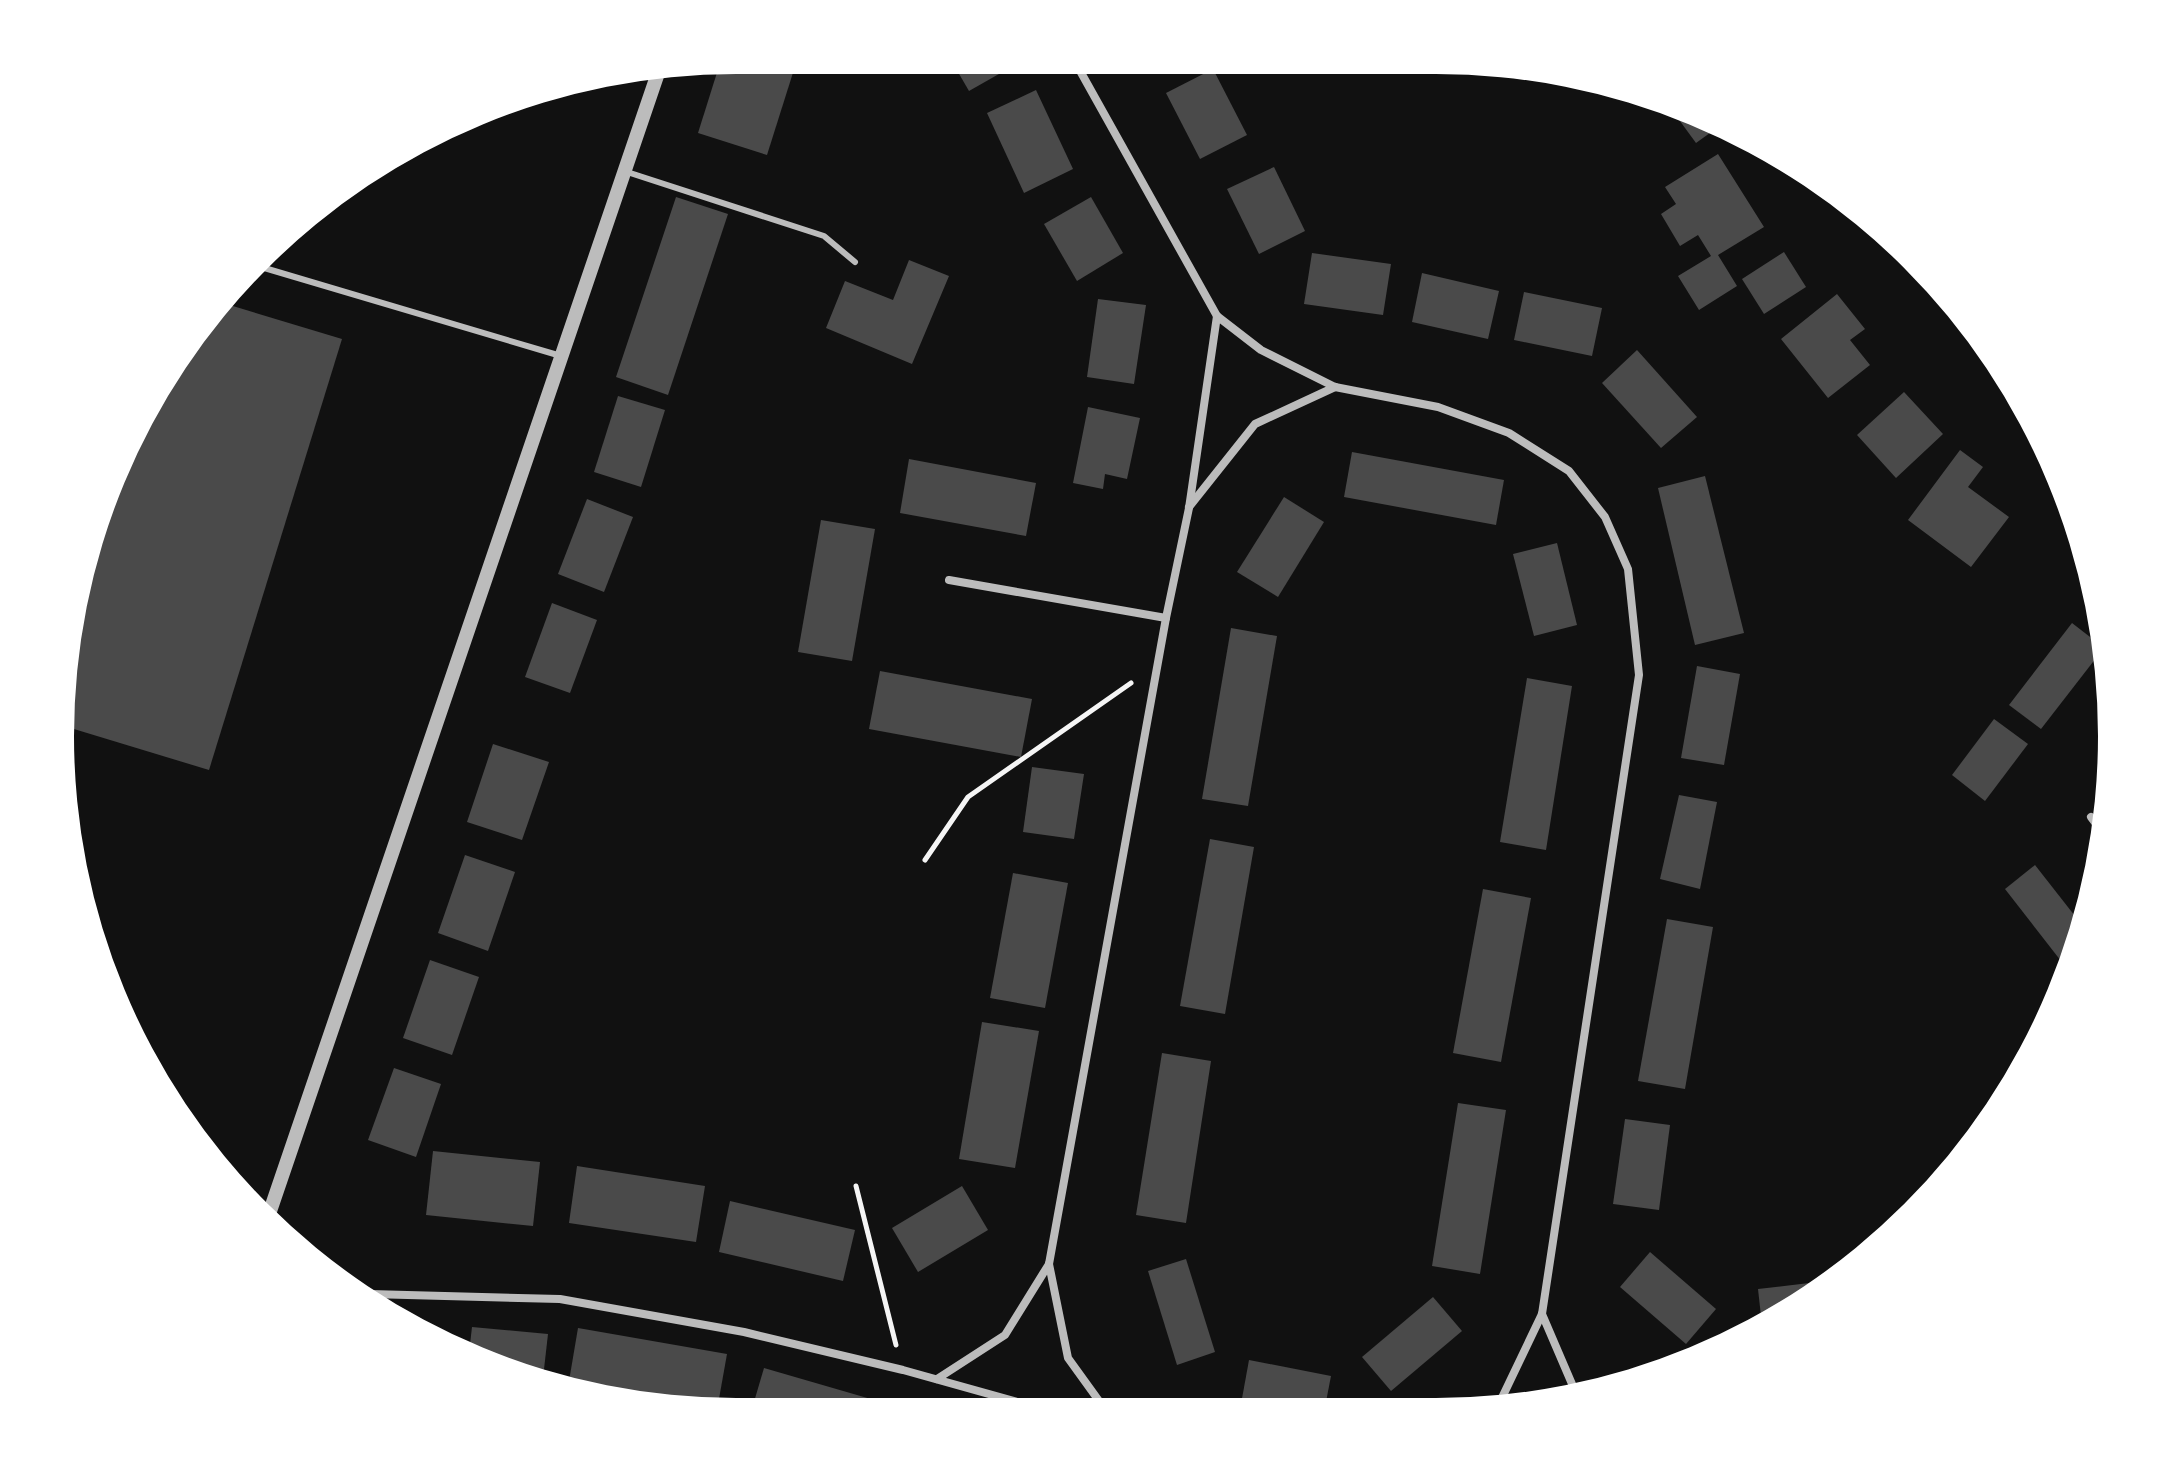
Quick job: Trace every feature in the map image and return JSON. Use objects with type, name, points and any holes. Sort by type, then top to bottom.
[{"type":"street","points":[[1082,74],[1217,316],[1261,350],[1335,387],[1438,407],[1509,433],[1569,471],[1605,517],[1628,569],[1639,675],[1542,1314],[1504,1394]]},
{"type":"street","points":[[271,1207],[656,79]]},
{"type":"street","points":[[937,1379],[1005,1335],[1049,1264],[1166,618],[1189,508],[1217,316]]},
{"type":"street","points":[[1189,508],[1255,424],[1335,387]]},
{"type":"street","points":[[949,580],[1166,618]]},
{"type":"street","points":[[1049,1264],[1068,1358],[1097,1398]]},
{"type":"street","points":[[381,1294],[560,1299],[744,1332],[1004,1398]]},
{"type":"street","points":[[1542,1314],[1572,1383]]},
{"type":"lane","points":[[624,171],[824,236],[855,262]]},
{"type":"lane","points":[[267,269],[561,356]]},
{"type":"path","points":[[925,860],[968,797],[1158,664]]},
{"type":"path","points":[[856,1186],[903,1370]]},
{"type":"building","points":[[716,74],[793,74],[767,155],[698,133]]},
{"type":"building","points":[[959,74],[999,74],[969,91]]},
{"type":"building","points":[[1203,74],[1216,74],[1247,135],[1200,159],[1166,93]]},
{"type":"building","points":[[1036,90],[1073,169],[1024,193],[987,113]]},
{"type":"building","points":[[1680,120],[1710,133],[1696,143]]},
{"type":"building","points":[[1718,154],[1764,227],[1718,255],[1737,286],[1699,310],[1678,276],[1711,256],[1698,235],[1680,246],[1661,214],[1676,204],[1665,187]]},
{"type":"building","points":[[1274,167],[1305,231],[1259,254],[1227,189]]},
{"type":"building","points":[[676,197],[728,214],[668,395],[616,377]]},
{"type":"building","points":[[1091,197],[1123,253],[1077,281],[1044,224]]},
{"type":"building","points":[[1784,252],[1806,287],[1764,314],[1742,279]]},
{"type":"building","points":[[1312,253],[1391,264],[1383,315],[1304,304]]},
{"type":"building","points":[[909,260],[949,276],[912,364],[826,328],[845,281],[893,300]]},
{"type":"building","points":[[1422,273],[1499,291],[1488,339],[1412,322]]},
{"type":"building","points":[[1524,292],[1602,308],[1592,356],[1514,340]]},
{"type":"building","points":[[1837,294],[1865,329],[1850,340],[1870,365],[1828,398],[1781,339]]},
{"type":"building","points":[[1098,299],[1146,305],[1134,384],[1087,377]]},
{"type":"building","points":[[233,306],[342,339],[209,770],[74,729],[75,693],[87,607],[109,523],[124,483],[163,405],[186,368]]},
{"type":"building","points":[[1637,350],[1697,417],[1661,448],[1602,383]]},
{"type":"building","points":[[1904,392],[1943,434],[1896,478],[1857,435]]},
{"type":"building","points":[[618,396],[665,410],[641,487],[594,472]]},
{"type":"building","points":[[1088,407],[1140,418],[1127,479],[1105,474],[1103,489],[1073,483]]},
{"type":"building","points":[[1960,450],[1983,467],[1968,487],[2009,517],[1971,567],[1908,520]]},
{"type":"building","points":[[1352,452],[1504,480],[1496,525],[1344,497]]},
{"type":"building","points":[[909,459],[1036,483],[1026,536],[900,513]]},
{"type":"building","points":[[1705,476],[1744,633],[1695,645],[1658,488]]},
{"type":"building","points":[[1284,497],[1324,522],[1278,597],[1237,572]]},
{"type":"building","points":[[587,499],[633,517],[604,592],[558,574]]},
{"type":"building","points":[[821,520],[875,529],[852,661],[798,652]]},
{"type":"building","points":[[1557,543],[1577,625],[1534,636],[1513,554]]},
{"type":"building","points":[[552,603],[597,620],[570,693],[525,677]]},
{"type":"building","points":[[2072,623],[2090,637],[2093,661],[2041,729],[2009,705]]},
{"type":"building","points":[[1231,628],[1277,636],[1248,806],[1202,799]]},
{"type":"building","points":[[1697,666],[1740,674],[1724,765],[1681,758]]},
{"type":"building","points":[[880,671],[1032,699],[1021,757],[869,729]]},
{"type":"building","points":[[1527,678],[1572,686],[1546,850],[1500,842]]},
{"type":"building","points":[[1994,719],[2028,744],[1985,801],[1952,775]]},
{"type":"building","points":[[493,744],[549,762],[522,840],[467,822]]},
{"type":"building","points":[[1032,767],[1084,774],[1074,839],[1023,832]]},
{"type":"building","points":[[1679,795],[1717,802],[1700,889],[1660,879]]},
{"type":"building","points":[[1210,839],[1254,847],[1225,1014],[1180,1006]]},
{"type":"building","points":[[465,855],[515,872],[488,951],[438,933]]},
{"type":"building","points":[[2035,865],[2073,914],[2059,959],[2005,889]]},
{"type":"building","points":[[1013,873],[1068,883],[1045,1008],[990,998]]},
{"type":"building","points":[[1483,889],[1531,898],[1501,1062],[1453,1053]]},
{"type":"building","points":[[1667,919],[1713,927],[1685,1089],[1638,1081]]},
{"type":"building","points":[[430,960],[479,977],[452,1055],[403,1038]]},
{"type":"building","points":[[982,1022],[1039,1031],[1015,1168],[959,1159]]},
{"type":"building","points":[[1162,1053],[1211,1061],[1186,1223],[1136,1215]]},
{"type":"building","points":[[394,1068],[441,1084],[416,1157],[368,1140]]},
{"type":"building","points":[[1458,1103],[1506,1110],[1480,1274],[1432,1266]]},
{"type":"building","points":[[1625,1119],[1670,1125],[1659,1210],[1613,1204]]},
{"type":"building","points":[[433,1151],[540,1162],[533,1226],[426,1215]]},
{"type":"building","points":[[577,1166],[705,1186],[696,1242],[569,1223]]},
{"type":"building","points":[[962,1186],[988,1230],[918,1272],[892,1228]]},
{"type":"building","points":[[730,1201],[855,1230],[843,1281],[719,1252]]},
{"type":"building","points":[[1650,1252],[1716,1309],[1686,1344],[1620,1287]]},
{"type":"building","points":[[1186,1259],[1215,1352],[1177,1365],[1148,1271]]},
{"type":"building","points":[[1808,1283],[1761,1313],[1758,1289]]},
{"type":"building","points":[[1433,1297],[1462,1331],[1391,1391],[1362,1357]]},
{"type":"building","points":[[472,1327],[548,1334],[544,1369],[523,1363],[470,1342]]},
{"type":"building","points":[[578,1328],[727,1354],[719,1398],[650,1392],[570,1376]]},
{"type":"building","points":[[1249,1360],[1331,1376],[1327,1398],[1242,1398]]},
{"type":"building","points":[[764,1368],[867,1398],[755,1398]]}]
